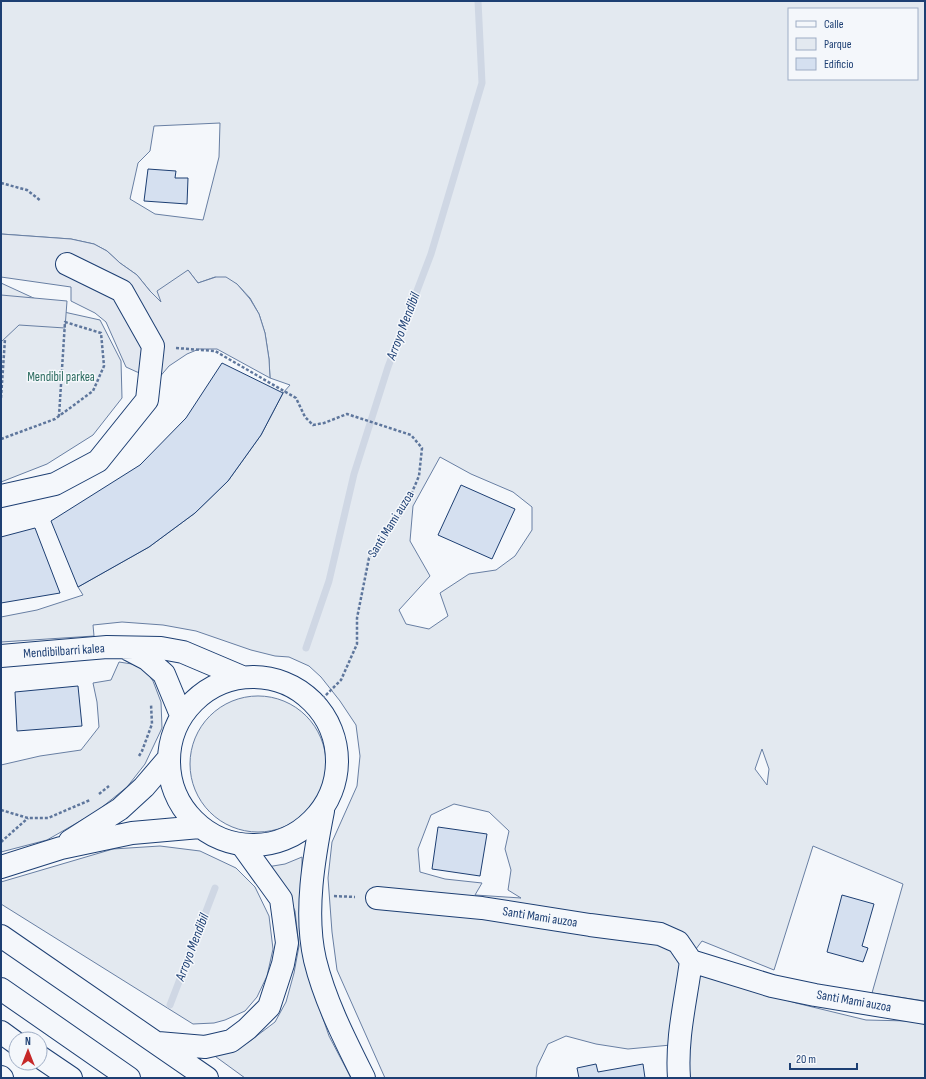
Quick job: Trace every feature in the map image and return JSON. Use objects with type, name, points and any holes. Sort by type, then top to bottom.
[{"type":"main road","points":[[1,496],[55,484],[98,461],[147,400],[153,346],[122,291],[67,264]]},
{"type":"main road","name":"Mendibilbarri kalea","points":[[1,656],[106,648],[161,648],[183,652],[242,677]]},
{"type":"main road","name":"Mendibilbarri kalea","points":[[126,648],[147,659],[164,674],[181,715]]},
{"type":"main road","points":[[323,811],[307,827],[287,839],[265,845],[242,845],[220,839],[200,827],[182,808],[172,785],[168,759],[172,736],[181,715],[198,697],[218,683],[242,677],[270,677],[296,687],[317,704],[332,728],[339,756],[335,785],[323,811],[316,847],[311,895],[311,927],[315,959],[333,1014],[364,1078]]},
{"type":"main road","points":[[61,848],[120,809],[144,787],[168,759]]},
{"type":"main road","points":[[1,867],[61,848],[132,833],[200,827]]},
{"type":"main road","points":[[158,1044],[205,1047],[231,1041],[270,1007],[283,964],[287,943],[281,899],[242,845]]},
{"type":"main road","name":"Santi Mami auzoa","points":[[377,898],[482,908],[590,925],[660,934],[678,942],[691,961],[772,986],[925,1013]]},
{"type":"main road","points":[[1,936],[207,1078]]},
{"type":"main road","points":[[680,1078],[678,1062],[680,1031],[691,961]]},
{"type":"main road","points":[[1,989],[129,1078]]},
{"type":"main road","points":[[48,1062],[71,1078]]},
{"type":"main road","points":[[48,1068],[61,1078]]},
{"type":"path","points":[[1,183],[27,190],[41,201]]},
{"type":"path","points":[[1,438],[55,419],[93,391],[104,366],[101,333],[65,322],[59,416]]},
{"type":"path","points":[[1,398],[5,339]]},
{"type":"path","name":"Santi Mami auzoa","points":[[153,346],[215,351],[296,398],[305,417],[313,425],[324,423],[347,414],[411,436],[422,448],[419,476],[407,504],[382,542],[369,558],[357,618],[357,644],[341,680],[317,704]]},
{"type":"path","points":[[138,757],[142,751],[152,724],[151,703]]},
{"type":"path","points":[[97,795],[115,782]]},
{"type":"path","points":[[1,810],[28,818],[48,818],[91,799]]},
{"type":"path","points":[[1,842],[28,818]]},
{"type":"path","points":[[311,895],[377,898]]},
{"type":"green space","points":[[1,1],[925,1],[925,1001],[872,993],[903,884],[813,846],[774,970],[702,941],[683,966],[671,1045],[628,1049],[596,1044],[566,1036],[548,1044],[537,1067],[536,1078],[385,1078],[337,970],[332,932],[328,878],[332,842],[357,786],[360,756],[356,725],[340,701],[321,677],[309,666],[289,657],[275,656],[251,650],[196,631],[163,625],[122,622],[93,625],[94,636],[1,642],[1,617],[37,610],[83,595],[78,587],[149,547],[195,513],[228,481],[261,435],[283,393],[290,385],[270,378],[265,333],[259,314],[250,298],[237,284],[215,277],[198,283],[188,270],[162,303],[137,275],[120,263],[107,251],[94,244],[71,239],[1,234]],"holes":[[[220,123],[219,157],[203,220],[155,214],[130,199],[138,163],[150,151],[154,126]],[[440,457],[471,474],[513,492],[532,507],[532,530],[515,556],[496,570],[469,574],[440,593],[448,616],[429,629],[406,624],[399,610],[430,576],[410,541],[413,506]],[[762,749],[769,769],[767,785],[755,769]],[[454,804],[489,812],[509,831],[505,849],[511,870],[508,890],[521,898],[475,895],[482,883],[445,879],[420,872],[418,849],[431,815]]]},
{"type":"green space","name":"Mendibil parkea","points":[[1,283],[64,312],[100,320],[121,361],[122,398],[93,435],[47,464],[1,482]]},
{"type":"green space","points":[[119,662],[132,664],[145,670],[153,681],[161,702],[162,728],[145,764],[127,787],[96,812],[47,840],[1,852],[1,765],[40,756],[81,750],[99,727],[97,702],[93,683],[111,680]]},
{"type":"green space","points":[[251,696],[265,696],[284,701],[296,707],[311,721],[321,738],[325,751],[325,777],[321,790],[315,802],[301,817],[296,821],[278,829],[265,832],[251,832],[232,827],[220,821],[205,807],[201,802],[193,784],[190,771],[190,757],[195,738],[201,726],[215,711],[220,707],[238,699]]},
{"type":"green space","points":[[160,846],[200,851],[236,868],[255,887],[269,916],[273,949],[267,976],[257,997],[245,1011],[225,1020],[214,1023],[193,1024],[1,904],[1,882],[113,849]]},
{"type":"green space","points":[[302,857],[302,905],[307,972],[329,1036],[351,1078],[245,1078],[212,1054],[236,1050],[250,1041],[275,1022],[286,1002],[294,973],[299,946],[295,911],[286,891],[267,867],[285,864]]},
{"type":"green space","points":[[700,974],[796,1003],[866,1020],[909,1021],[925,1024],[925,1078],[688,1078],[688,1042]]},
{"type":"shaded area","points":[[1,234],[71,239],[94,244],[107,251],[120,263],[137,275],[161,302],[157,291],[188,270],[198,283],[216,277],[226,277],[237,284],[250,299],[259,314],[265,333],[270,378],[217,349],[199,349],[187,354],[169,366],[158,379],[126,367],[106,322],[95,313],[71,301],[71,287],[1,277]]},
{"type":"shaded area","points":[[1,295],[67,301],[65,328],[19,325],[1,342]]},
{"type":"building","points":[[148,169],[176,171],[175,178],[188,178],[187,204],[144,201]]},
{"type":"building","points":[[222,363],[283,393],[261,435],[228,481],[195,513],[149,547],[78,587],[51,521],[140,465],[186,418]]},
{"type":"building","points":[[461,485],[515,509],[492,559],[438,535]]},
{"type":"building","points":[[35,528],[60,593],[1,603],[1,537]]},
{"type":"building","points":[[78,686],[82,726],[17,731],[15,692]]},
{"type":"building","points":[[438,827],[487,834],[480,876],[432,869]]},
{"type":"building","points":[[842,895],[874,904],[862,946],[868,948],[863,962],[827,952]]},
{"type":"building","points":[[596,1064],[598,1072],[643,1064],[645,1078],[579,1078],[577,1068]]},
{"type":"waterway","name":"Arroyo Mendibil","points":[[306,648],[329,581],[354,474],[388,367],[431,254],[482,83],[478,1]]},
{"type":"waterway","name":"Arroyo Mendibil","points":[[170,1005],[215,888]]}]
